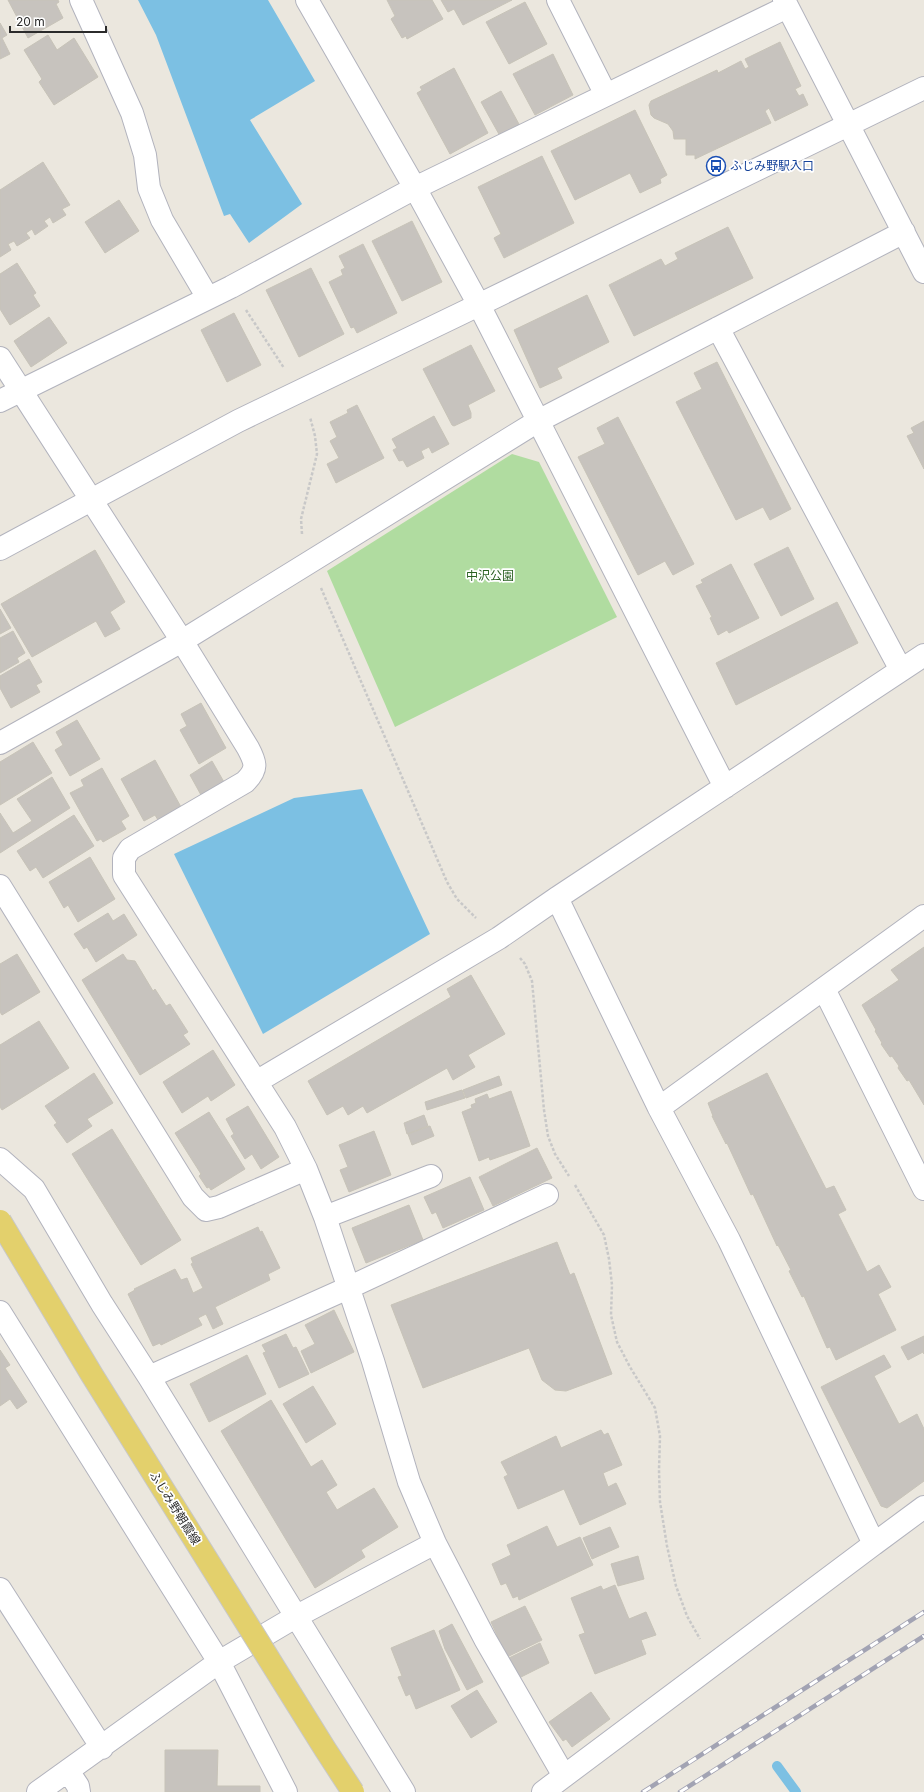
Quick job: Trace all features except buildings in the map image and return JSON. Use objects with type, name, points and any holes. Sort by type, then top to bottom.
[{"type":"main road","name":"ふじみ野朝霞線","points":[[0,1221],[100,1389],[312,1729],[353,1792]]},
{"type":"street","points":[[82,0],[132,113],[145,155],[149,188],[162,220],[208,298]]},
{"type":"street","points":[[308,0],[415,188],[479,305],[724,787]]},
{"type":"street","points":[[558,0],[606,95]]},
{"type":"street","points":[[0,401],[208,298],[415,188],[606,95],[786,3],[924,272]]},
{"type":"street","points":[[0,550],[90,499],[238,421],[924,88]]},
{"type":"street","points":[[0,742],[182,641],[538,421],[904,232]]},
{"type":"street","points":[[718,328],[901,670]]},
{"type":"street","points":[[0,358],[182,641],[248,748],[255,762],[252,774],[245,782],[130,849],[124,858],[124,875],[285,1127],[306,1169],[325,1217],[373,1361],[409,1482],[435,1543],[485,1639],[564,1776]]},
{"type":"street","points":[[256,1082],[498,938],[924,655]]},
{"type":"street","points":[[0,886],[194,1197],[206,1210],[219,1207],[306,1169]]},
{"type":"street","points":[[557,898],[659,1108],[729,1240],[874,1544]]},
{"type":"street","points":[[659,1108],[924,916]]},
{"type":"street","points":[[824,989],[924,1190]]},
{"type":"street","points":[[0,1159],[34,1189],[102,1304],[297,1616],[404,1792]]},
{"type":"street","points":[[325,1217],[431,1176]]},
{"type":"street","points":[[149,1377],[348,1288],[547,1195]]},
{"type":"street","points":[[0,1312],[219,1662],[286,1792]]},
{"type":"street","points":[[543,1792],[924,1506]]},
{"type":"street","points":[[38,1792],[102,1748],[219,1662],[297,1616],[435,1543]]},
{"type":"street","points":[[0,1589],[102,1748]]},
{"type":"street","points":[[68,1771],[78,1786],[79,1792]]},
{"type":"path","points":[[243,306],[285,369]]},
{"type":"path","points":[[303,540],[301,519],[316,454],[316,436],[310,417]]},
{"type":"path","points":[[319,585],[447,882],[457,899],[480,922]]},
{"type":"path","points":[[516,954],[524,964],[532,981],[544,1110],[548,1136],[555,1154],[604,1235],[612,1285],[611,1315],[617,1342],[654,1408],[660,1436],[660,1502],[676,1586],[687,1616],[714,1664]]},
{"type":"green space","name":"中沢公園","points":[[512,454],[539,462],[617,617],[395,727],[327,571]]},
{"type":"water","points":[[138,0],[268,0],[315,81],[250,120],[302,204],[249,243],[230,214],[224,216],[156,35]]},
{"type":"water","points":[[362,789],[430,934],[263,1034],[174,854],[294,798]]},
{"type":"waterway","points":[[777,1766],[796,1792]]},
{"type":"railway","points":[[643,1792],[924,1612]]},
{"type":"railway","points":[[680,1792],[924,1636]]},
{"type":"place","name":"ふじみ野駅入口","points":[[716,166]]}]
